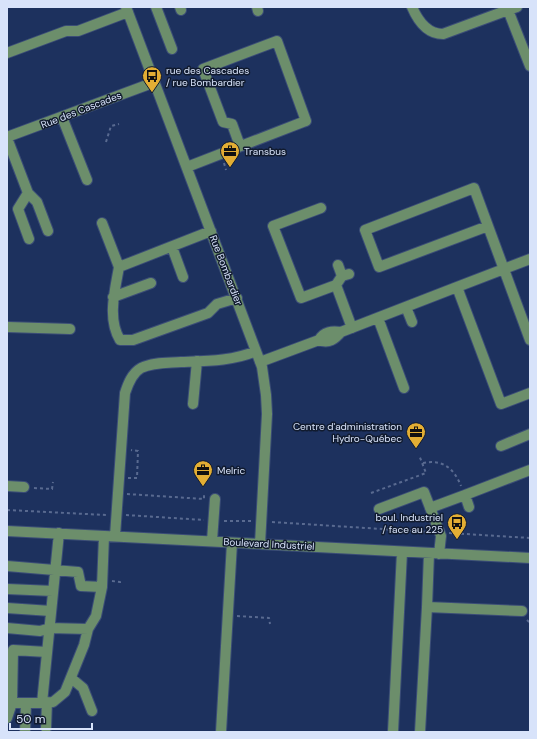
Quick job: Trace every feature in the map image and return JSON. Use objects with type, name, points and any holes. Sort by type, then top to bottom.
[{"type":"street","points":[[156,7],[172,49]]},
{"type":"street","points":[[412,7],[423,26],[436,34],[449,32],[510,8],[530,66]]},
{"type":"street","points":[[7,53],[66,31],[78,31],[127,9]]},
{"type":"street","name":"Rue Bombardier","points":[[127,9],[260,362],[266,395],[267,414],[260,544]]},
{"type":"street","points":[[187,167],[306,121],[277,42],[203,69],[223,122],[232,124],[240,146]]},
{"type":"street","name":"Rue des Cascades","points":[[7,138],[155,82]]},
{"type":"street","points":[[62,117],[87,180]]},
{"type":"street","points":[[7,138],[28,193],[37,202],[48,232]]},
{"type":"street","points":[[488,226],[379,267],[365,230],[474,188],[504,269],[530,340]]},
{"type":"street","points":[[28,193],[18,209],[29,239]]},
{"type":"street","points":[[321,208],[273,226],[301,298],[336,285],[346,275],[338,265]]},
{"type":"street","points":[[102,223],[119,267],[113,297],[113,316],[117,336],[120,340],[125,342],[133,340],[208,313],[217,304],[237,298]]},
{"type":"street","points":[[119,267],[211,231]]},
{"type":"street","points":[[172,247],[183,276]]},
{"type":"street","points":[[260,362],[319,340],[325,342],[335,339],[342,332],[530,259]]},
{"type":"street","points":[[113,297],[151,283]]},
{"type":"street","points":[[336,285],[352,328]]},
{"type":"street","points":[[457,288],[501,404],[530,393]]},
{"type":"street","points":[[406,307],[412,322]]},
{"type":"street","points":[[378,318],[404,388]]},
{"type":"street","points":[[7,327],[70,329]]},
{"type":"street","points":[[115,536],[121,428],[125,393],[128,383],[142,368],[157,363],[239,357],[256,351]]},
{"type":"street","points":[[193,404],[196,361]]},
{"type":"street","points":[[501,446],[530,434]]},
{"type":"street","points":[[430,508],[463,492],[530,470]]},
{"type":"street","points":[[7,486],[26,487]]},
{"type":"street","points":[[379,509],[424,492],[441,536],[439,554]]},
{"type":"street","points":[[463,492],[469,507]]},
{"type":"street","points":[[212,542],[215,500]]},
{"type":"street","name":"Boulevard Industriel","points":[[7,531],[530,558]]},
{"type":"street","points":[[46,728],[45,702],[47,652],[59,533]]},
{"type":"street","points":[[12,703],[53,702],[65,692],[84,645],[88,629],[96,616],[106,584],[104,536]]},
{"type":"street","points":[[221,732],[232,543]]},
{"type":"street","points":[[393,732],[402,552]]},
{"type":"street","points":[[420,732],[429,553]]},
{"type":"street","points":[[7,566],[78,572],[82,586],[106,584]]},
{"type":"street","points":[[7,588],[53,591]]},
{"type":"street","points":[[427,607],[522,611]]},
{"type":"street","points":[[7,608],[51,611]]},
{"type":"street","points":[[7,628],[40,631],[50,628],[88,629]]},
{"type":"street","points":[[7,718],[12,703],[10,650],[47,652]]},
{"type":"street","points":[[71,678],[83,688],[92,711]]},
{"type":"street","points":[[25,732],[26,703]]},
{"type":"path","points":[[106,142],[111,126],[119,124]]},
{"type":"path","points":[[223,161],[226,170]]},
{"type":"path","points":[[132,479],[137,478],[139,465],[138,451]]},
{"type":"path","points":[[371,493],[426,473],[419,455]]},
{"type":"path","points":[[423,463],[438,462],[444,464],[456,474],[463,492]]},
{"type":"path","points":[[26,487],[52,489],[53,482]]},
{"type":"path","points":[[131,495],[204,499],[204,496]]},
{"type":"path","points":[[7,510],[107,515]]},
{"type":"path","points":[[122,514],[203,520]]},
{"type":"path","name":"Boulevard Industriel","points":[[220,521],[250,521]]},
{"type":"path","points":[[274,523],[431,532]]},
{"type":"path","points":[[448,533],[530,538]]},
{"type":"path","points":[[106,584],[120,582],[120,584]]},
{"type":"path","points":[[228,615],[268,618],[270,624]]},
{"type":"place","name":"rue des Cascades / rue Bombardier","points":[[152,93]]},
{"type":"place","name":"Transbus","points":[[230,168]]},
{"type":"place","name":"Centre d'administration Hydro-Québec","points":[[416,449]]},
{"type":"place","name":"Melric","points":[[203,487]]},
{"type":"place","name":"boul. Industriel / face au 225","points":[[457,540]]}]
